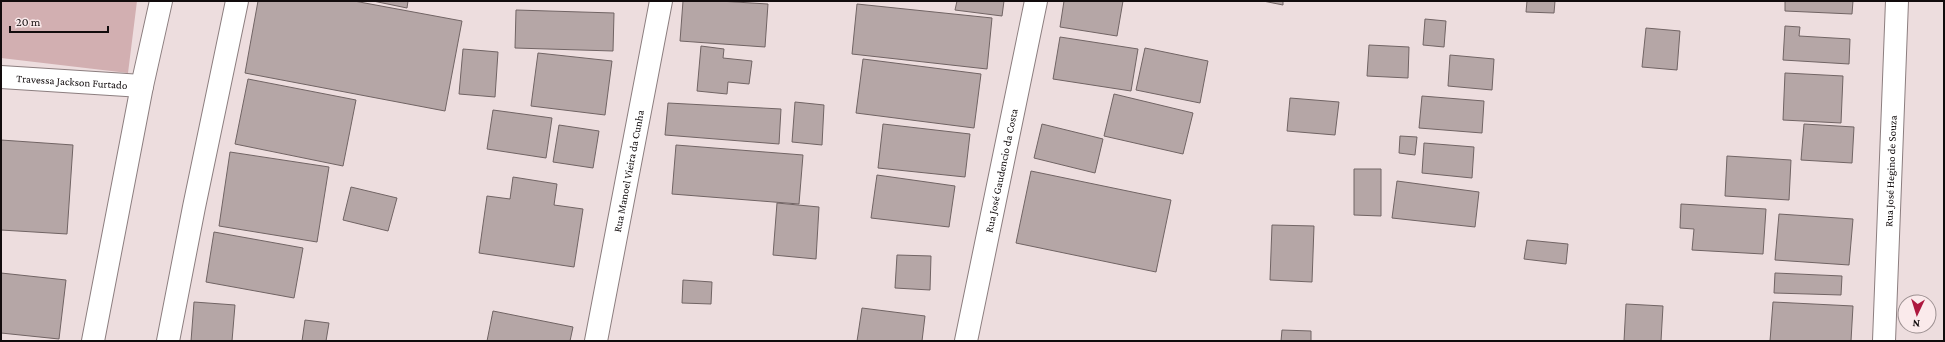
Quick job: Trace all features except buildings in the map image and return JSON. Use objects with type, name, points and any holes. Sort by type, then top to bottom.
[{"type":"street","points":[[93,341],[142,86],[161,1]]},
{"type":"street","points":[[168,341],[237,1]]},
{"type":"street","name":"Rua Manoel Vieira da Cunha","points":[[596,341],[661,1]]},
{"type":"street","name":"Rua José Gaudencio da Costa","points":[[966,341],[1036,1]]},
{"type":"street","name":"Rua José Hegino de Souza","points":[[1884,341],[1897,1]]},
{"type":"street","name":"Travessa Jackson Furtado","points":[[1,76],[142,86]]},
{"type":"shaded area","points":[[1,1],[137,1],[128,73],[1,58]]}]
